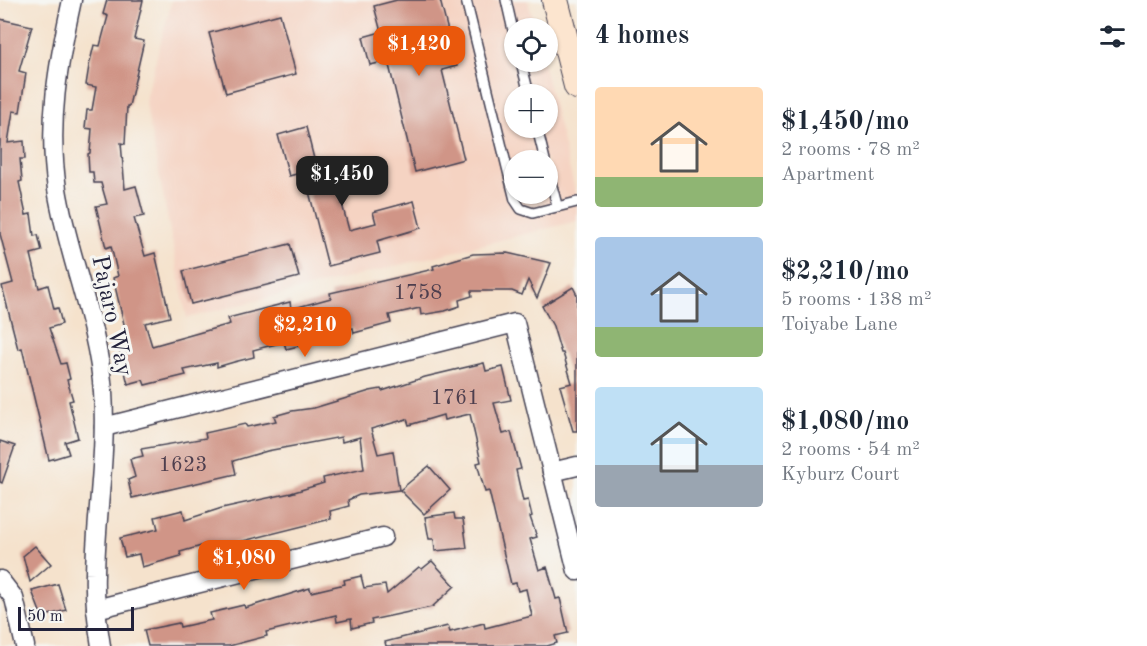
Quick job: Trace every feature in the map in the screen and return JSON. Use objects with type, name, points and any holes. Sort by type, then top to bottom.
[{"type":"street","name":"Pajaro Way","points":[[72,0],[55,82],[53,154],[57,191],[97,354],[104,427],[95,574],[100,646]]},
{"type":"street","points":[[555,0],[577,86]]},
{"type":"street","points":[[104,427],[515,323],[577,571]]},
{"type":"street","points":[[552,472],[577,466]]},
{"type":"street","points":[[96,609],[383,537]]},
{"type":"street","points":[[1,580],[14,598],[25,646]]},
{"type":"lane","points":[[466,0],[515,200],[521,209],[533,213],[577,202]]},
{"type":"lane","points":[[506,0],[510,18]]},
{"type":"shaded area","points":[[172,0],[528,0],[532,18],[504,18],[504,72],[545,72],[548,84],[504,84],[504,138],[558,138],[558,122],[577,199],[577,221],[187,318],[145,101]]},
{"type":"building","points":[[107,0],[143,0],[134,39],[144,41],[129,106],[127,106],[125,144],[121,143],[125,189],[136,186],[144,216],[134,218],[145,256],[155,253],[170,317],[145,323],[152,346],[230,324],[228,318],[290,302],[291,309],[331,298],[330,293],[434,269],[433,266],[473,254],[507,253],[551,263],[537,298],[528,280],[522,295],[512,291],[471,291],[472,296],[459,300],[460,306],[445,311],[421,315],[420,308],[389,315],[391,323],[354,333],[353,328],[322,336],[323,340],[286,349],[284,342],[253,350],[254,357],[217,367],[217,363],[184,370],[186,375],[145,385],[143,380],[128,384],[120,352],[130,349],[113,278],[118,276],[111,246],[106,248],[96,206],[107,204],[101,183],[94,183],[93,172],[89,172],[88,154],[90,153],[92,129],[85,128],[87,110],[92,110],[96,87],[86,85],[89,66],[94,45],[100,46],[108,16],[103,14]]},
{"type":"building","points":[[397,0],[440,0],[457,66],[442,70],[464,159],[415,172],[388,61],[370,65],[363,37],[381,32],[374,6]]},
{"type":"building","points":[[280,14],[296,74],[226,93],[209,33]]},
{"type":"building","points":[[0,19],[32,26],[19,71],[26,73],[20,112],[13,111],[8,143],[24,141],[25,159],[20,159],[22,181],[19,182],[26,215],[31,214],[34,236],[38,235],[42,251],[31,254],[39,288],[48,285],[54,309],[58,308],[62,324],[49,328],[61,364],[66,363],[70,379],[67,380],[73,400],[69,401],[78,438],[65,442],[69,454],[49,460],[22,348],[18,349],[2,286],[13,283],[0,234]]},
{"type":"building","points":[[306,127],[317,171],[332,167],[349,230],[376,223],[373,212],[414,201],[421,228],[377,241],[380,253],[328,266],[304,172],[289,176],[278,135]]},
{"type":"building","points":[[290,244],[299,277],[191,304],[183,271]]},
{"type":"building","points":[[573,287],[577,295],[577,431],[573,431],[560,386],[572,383],[553,326],[542,306]]},
{"type":"building","points":[[484,363],[486,371],[503,367],[511,400],[494,403],[503,434],[511,432],[521,469],[516,470],[523,501],[528,500],[532,516],[530,517],[537,537],[530,539],[539,570],[547,567],[556,599],[560,598],[568,633],[555,636],[557,643],[547,646],[386,646],[385,642],[448,626],[450,632],[484,623],[485,628],[532,616],[526,589],[518,591],[516,583],[511,584],[489,491],[485,492],[477,463],[481,462],[470,414],[444,420],[443,415],[409,425],[407,419],[371,429],[378,454],[393,451],[399,490],[359,495],[348,500],[349,506],[330,511],[331,519],[207,550],[205,545],[180,552],[181,556],[142,567],[139,554],[125,557],[120,538],[158,529],[155,517],[183,510],[185,520],[222,508],[291,493],[324,483],[323,478],[364,469],[360,437],[342,442],[341,437],[267,451],[233,461],[236,474],[132,498],[128,480],[135,477],[130,459],[143,456],[141,449],[206,438],[205,433],[245,424],[247,427],[276,421],[274,416],[314,408],[370,391],[381,389],[382,391],[425,377]]},
{"type":"building","points":[[0,441],[15,446],[2,483],[0,482]]},
{"type":"building","points":[[429,466],[450,490],[424,514],[400,490]]},
{"type":"building","points":[[454,513],[455,519],[463,519],[467,548],[435,551],[434,539],[429,539],[425,517]]},
{"type":"building","points":[[35,546],[51,564],[30,582],[23,556]]},
{"type":"building","points":[[432,561],[455,586],[432,607],[371,620],[372,623],[352,628],[351,619],[337,622],[336,615],[266,632],[267,636],[229,646],[148,646],[144,630],[179,623],[180,627],[212,620],[210,613],[244,605],[245,608],[310,588],[311,592],[345,584],[344,580],[361,576],[364,588],[385,585],[387,594],[419,567],[422,569]]},
{"type":"building","points":[[58,584],[66,610],[42,617],[32,591]]}]
